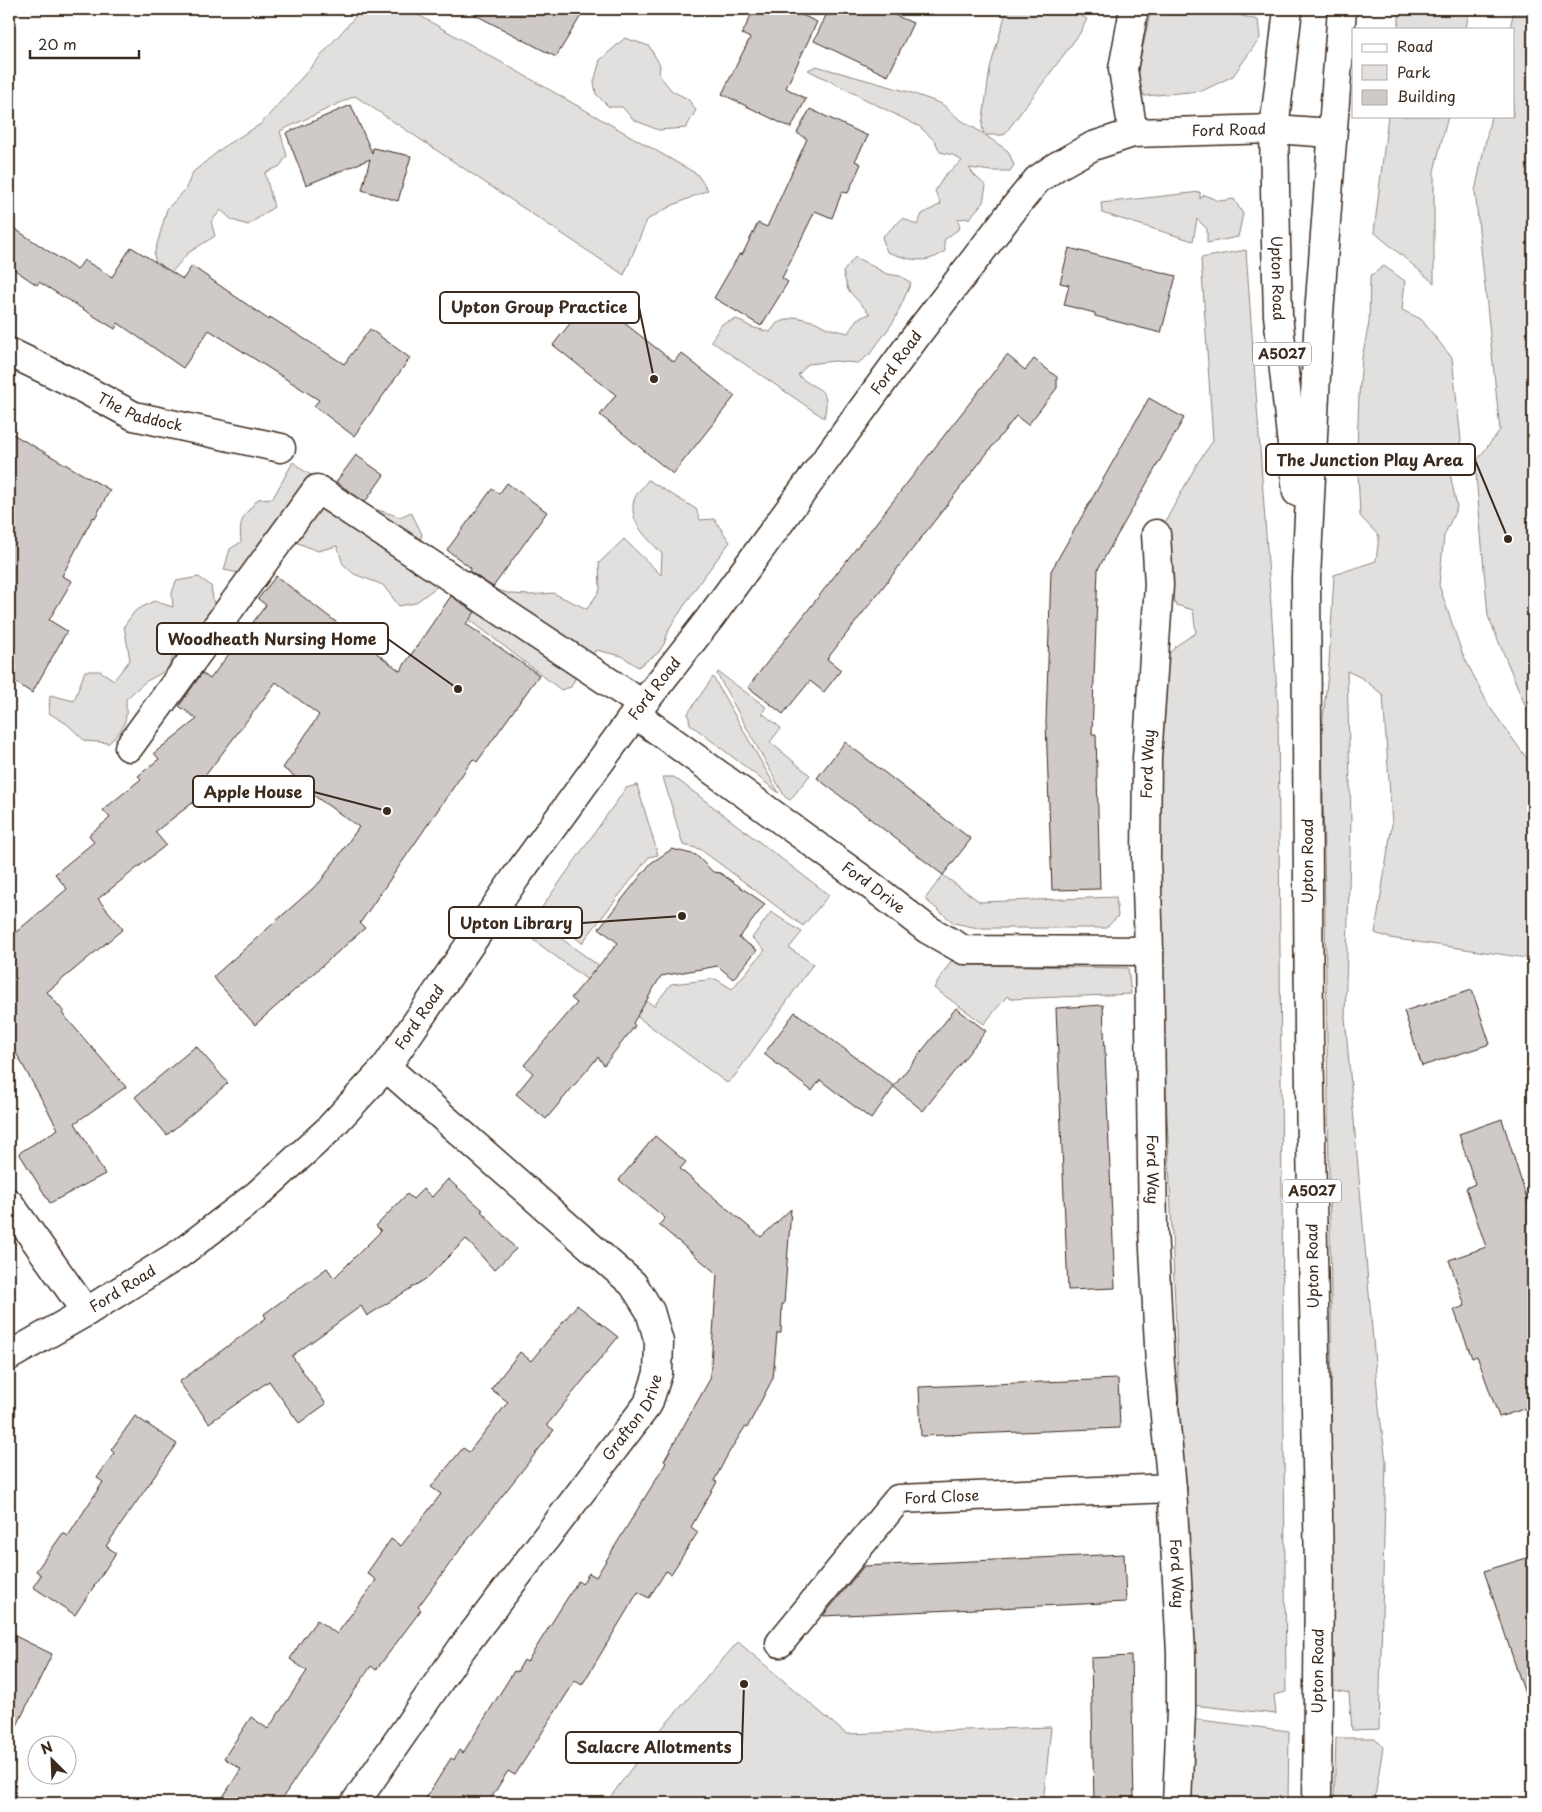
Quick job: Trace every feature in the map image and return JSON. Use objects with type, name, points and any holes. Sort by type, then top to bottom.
[{"type":"street","points":[[1133,133],[1123,70],[1134,9]]},
{"type":"street","name":"Upton Road","points":[[1288,9],[1274,129],[1278,315],[1306,578]]},
{"type":"street","name":"Upton Road","points":[[1317,1803],[1318,1570],[1309,1034],[1306,578],[1319,314],[1342,9]]},
{"type":"street","name":"Ford Road","points":[[9,1356],[86,1312],[181,1253],[258,1194],[327,1130],[386,1067],[516,877],[639,709],[710,618],[919,332],[1037,180],[1057,166],[1093,146],[1133,133],[1274,129],[1332,133]]},
{"type":"street","name":"The Paddock","points":[[9,352],[70,381],[134,416],[281,448]]},
{"type":"street","name":"Ford Drive","points":[[129,747],[317,489],[639,709],[927,929],[964,950],[1149,951]]},
{"type":"street","name":"Ford Way","points":[[1156,534],[1159,585],[1147,778],[1146,856],[1153,1229],[1160,1365],[1172,1488],[1181,1654],[1181,1711],[1176,1803]]},
{"type":"street","name":"Grafton Drive","points":[[355,1803],[462,1648],[648,1404],[658,1373],[659,1342],[650,1311],[634,1284],[386,1067]]},
{"type":"street","points":[[9,1203],[86,1312]]},
{"type":"street","name":"Ford Close","points":[[780,1643],[898,1498],[1172,1488]]},
{"type":"green space","points":[[362,9],[408,9],[697,174],[708,190],[671,206],[647,220],[624,275],[355,96],[280,131],[287,156],[280,166],[265,173],[274,207],[248,225],[232,220],[221,210],[211,222],[215,236],[188,253],[171,273],[156,264],[154,255],[167,209],[185,190],[193,172],[226,145],[261,124]]},
{"type":"green space","points":[[1007,9],[1069,9],[1087,19],[1080,33],[1004,135],[985,135],[1008,151],[1014,165],[1010,171],[969,168],[986,186],[983,202],[970,218],[958,219],[960,228],[944,240],[945,251],[938,256],[924,260],[910,259],[887,252],[882,237],[903,218],[917,225],[922,214],[941,204],[935,191],[945,175],[962,161],[953,155],[940,152],[935,141],[920,127],[808,70],[816,66],[909,92],[942,104],[959,119],[984,134],[982,126],[990,68]]},
{"type":"green space","points":[[1151,9],[1231,9],[1231,13],[1258,20],[1260,38],[1233,76],[1202,91],[1144,96],[1137,74]]},
{"type":"green space","points":[[1400,9],[1469,9],[1466,28],[1398,28]]},
{"type":"green space","points":[[1514,9],[1533,9],[1533,724],[1488,616],[1475,463],[1500,430],[1475,191],[1491,118],[1514,118],[1514,28],[1510,28]]},
{"type":"green space","points":[[625,38],[649,46],[660,65],[659,75],[672,91],[688,99],[696,110],[686,128],[658,130],[634,120],[622,107],[609,107],[596,94],[594,82],[600,60]]},
{"type":"green space","points":[[1388,118],[1447,118],[1434,171],[1434,283],[1374,232]]},
{"type":"green space","points":[[1200,192],[1200,199],[1204,195],[1219,201],[1234,199],[1243,214],[1238,237],[1207,243],[1207,229],[1197,219],[1193,241],[1102,213],[1101,203]]},
{"type":"green space","points":[[1246,250],[1278,706],[1286,1692],[1274,1695],[1276,1714],[1192,1705],[1154,810],[1163,660],[1177,645],[1196,633],[1193,610],[1176,605],[1147,555],[1198,462],[1213,441],[1201,258]]},
{"type":"green space","points":[[855,257],[887,274],[900,276],[911,283],[894,321],[870,354],[858,363],[834,361],[808,364],[798,375],[824,394],[826,407],[824,418],[711,341],[722,324],[737,319],[751,327],[770,332],[777,323],[796,317],[848,333],[857,319],[870,314],[848,290],[843,272]]},
{"type":"green space","points":[[1384,266],[1405,281],[1402,310],[1421,319],[1452,358],[1461,440],[1449,469],[1457,507],[1444,536],[1439,585],[1462,653],[1489,706],[1533,767],[1533,959],[1390,938],[1375,933],[1392,824],[1383,695],[1362,678],[1347,671],[1351,821],[1345,1017],[1379,1409],[1386,1461],[1379,1729],[1352,1730],[1349,1693],[1334,1690],[1331,1294],[1322,727],[1329,664],[1334,575],[1376,561],[1379,536],[1360,516],[1357,448],[1362,358],[1369,323],[1370,276]]},
{"type":"green space","points":[[293,462],[304,471],[375,509],[400,517],[411,512],[422,534],[416,554],[440,572],[438,586],[415,603],[399,606],[383,585],[354,574],[343,564],[337,546],[318,551],[293,541],[239,573],[224,570],[230,549],[241,542],[243,518],[258,499],[273,498]]},
{"type":"green space","points":[[648,480],[696,509],[700,520],[714,519],[730,542],[702,579],[670,627],[664,644],[658,653],[638,667],[622,656],[596,650],[579,670],[571,687],[561,690],[470,620],[465,606],[474,583],[511,594],[553,593],[587,609],[600,590],[599,563],[624,539],[661,575],[662,554],[640,530],[634,516],[635,497]]},
{"type":"green space","points":[[199,577],[211,586],[214,606],[180,652],[173,657],[167,670],[145,682],[126,699],[126,719],[122,728],[109,743],[85,741],[67,724],[49,713],[50,695],[74,701],[85,671],[100,671],[114,680],[130,660],[124,626],[135,611],[154,601],[173,607],[172,593],[176,581]]},
{"type":"green space","points":[[718,672],[766,707],[762,713],[781,728],[770,742],[810,775],[790,800],[785,797],[717,674]]},
{"type":"green space","points":[[713,677],[779,793],[690,724],[688,713]]},
{"type":"green space","points":[[663,777],[674,777],[829,895],[803,926],[700,849],[683,845]]},
{"type":"green space","points":[[637,785],[658,855],[649,857],[582,943],[540,910],[626,788]]},
{"type":"green space","points":[[943,875],[980,902],[1116,897],[1118,916],[1106,928],[978,928],[954,923],[925,899]]},
{"type":"green space","points":[[771,912],[802,932],[789,948],[813,964],[734,1077],[727,1083],[524,933],[533,918],[654,1006],[671,984],[716,979],[732,989],[765,950],[752,938]]},
{"type":"green space","points":[[951,961],[970,965],[1128,968],[1131,994],[1011,999],[1007,996],[984,1024],[934,988]]},
{"type":"green space","points":[[738,1642],[846,1734],[1051,1727],[1043,1803],[606,1803],[656,1735]]},
{"type":"green space","points":[[1192,1719],[1289,1731],[1288,1803],[1192,1803]]},
{"type":"green space","points":[[1336,1738],[1375,1738],[1383,1747],[1374,1803],[1334,1803]]},
{"type":"building","points":[[464,9],[585,9],[556,57]]},
{"type":"building","points":[[754,9],[789,9],[817,22],[786,88],[806,99],[791,128],[722,94],[750,38],[742,34]]},
{"type":"building","points":[[829,9],[881,9],[913,23],[888,76],[814,41]]},
{"type":"building","points":[[351,105],[372,153],[373,148],[411,156],[398,201],[362,190],[370,159],[306,185],[286,133]]},
{"type":"building","points":[[810,109],[868,136],[855,161],[861,164],[848,193],[842,192],[832,218],[815,211],[782,278],[788,282],[761,326],[714,298],[740,253],[742,255],[758,223],[767,227],[807,139],[797,133]]},
{"type":"building","points":[[9,225],[77,270],[84,260],[112,277],[131,247],[183,279],[192,266],[269,320],[270,317],[344,364],[370,329],[410,358],[354,436],[314,406],[319,400],[209,330],[183,368],[118,323],[115,329],[39,282],[37,285],[9,266]]},
{"type":"building","points":[[1069,248],[1176,276],[1161,333],[1095,316],[1095,313],[1064,305],[1069,285],[1060,283]]},
{"type":"building","points":[[591,297],[674,362],[681,353],[735,396],[673,474],[600,415],[616,395],[553,345]]},
{"type":"building","points":[[1007,355],[1025,370],[1034,359],[1057,377],[1057,388],[1028,425],[1016,416],[827,659],[841,670],[824,692],[810,681],[783,714],[748,687]]},
{"type":"building","points":[[1149,398],[1184,418],[1098,569],[1092,734],[1096,734],[1100,889],[1052,890],[1046,722],[1051,571]]},
{"type":"building","points":[[9,432],[110,490],[95,518],[93,517],[62,576],[72,581],[49,620],[67,631],[32,693],[9,678]]},
{"type":"building","points":[[356,455],[384,475],[365,502],[336,482]]},
{"type":"building","points":[[507,483],[547,512],[493,587],[469,571],[471,568],[447,550],[492,489],[499,494]]},
{"type":"building","points":[[276,576],[400,671],[451,596],[475,612],[466,624],[539,675],[477,762],[473,759],[360,923],[365,928],[255,1025],[213,977],[320,882],[359,827],[306,790],[308,786],[283,768],[319,715],[276,682],[205,776],[213,787],[155,832],[166,845],[98,899],[123,929],[47,992],[64,1012],[62,1013],[126,1087],[75,1123],[105,1174],[50,1203],[19,1153],[58,1129],[9,1040],[9,938],[67,889],[55,874],[94,842],[89,835],[110,818],[103,810],[141,779],[138,776],[159,759],[154,753],[197,719],[179,706],[202,673],[210,679],[266,605],[258,599]]},
{"type":"building","points":[[845,742],[971,839],[943,875],[817,778]]},
{"type":"building","points":[[672,849],[696,855],[713,872],[720,873],[765,904],[739,938],[757,950],[733,979],[718,966],[661,976],[633,1023],[635,1026],[604,1065],[598,1057],[546,1119],[516,1094],[533,1073],[524,1065],[577,1003],[571,998],[618,943],[599,928],[651,863]]},
{"type":"building","points":[[1472,990],[1490,1044],[1422,1066],[1404,1011]]},
{"type":"building","points":[[1103,1005],[1115,1288],[1068,1290],[1056,1008]]},
{"type":"building","points":[[956,1008],[986,1031],[923,1111],[894,1087],[871,1119],[820,1080],[812,1091],[764,1054],[795,1012],[894,1086]]},
{"type":"building","points":[[196,1046],[228,1083],[167,1135],[135,1097]]},
{"type":"building","points":[[1502,1119],[1533,1219],[1533,1406],[1499,1417],[1477,1356],[1472,1358],[1454,1310],[1465,1306],[1449,1260],[1486,1247],[1466,1188],[1475,1184],[1459,1134]]},
{"type":"building","points":[[655,1136],[686,1162],[680,1169],[761,1237],[791,1209],[781,1333],[777,1333],[773,1378],[747,1428],[745,1427],[728,1454],[714,1481],[717,1482],[691,1527],[698,1532],[671,1574],[666,1571],[649,1598],[638,1592],[582,1685],[575,1681],[515,1775],[508,1771],[488,1803],[423,1803],[451,1758],[454,1760],[459,1750],[463,1753],[514,1671],[517,1672],[524,1660],[527,1662],[578,1581],[582,1584],[589,1573],[596,1577],[666,1463],[664,1461],[710,1379],[717,1274],[659,1225],[665,1218],[619,1180]]},
{"type":"building","points":[[448,1179],[483,1210],[481,1211],[516,1249],[494,1270],[466,1239],[427,1278],[367,1316],[361,1306],[292,1356],[326,1404],[299,1423],[269,1381],[209,1423],[179,1382],[266,1318],[264,1314],[327,1268],[334,1278],[381,1231],[376,1226],[407,1194],[413,1199],[423,1189],[432,1197]]},
{"type":"building","points":[[577,1305],[618,1337],[547,1425],[554,1430],[462,1547],[418,1607],[421,1610],[376,1670],[371,1666],[279,1803],[219,1803],[241,1769],[224,1758],[251,1717],[268,1729],[307,1671],[290,1659],[302,1640],[317,1620],[337,1634],[376,1580],[367,1573],[391,1539],[401,1546],[441,1494],[431,1487],[463,1448],[469,1452],[508,1402],[491,1389],[520,1352],[531,1361]]},
{"type":"building","points":[[1118,1379],[1120,1428],[921,1436],[919,1387]]},
{"type":"building","points":[[135,1416],[177,1444],[106,1546],[116,1553],[75,1615],[33,1587],[41,1575],[36,1571],[63,1533],[68,1536],[103,1482],[97,1478],[114,1453],[111,1450]]},
{"type":"building","points":[[1124,1554],[1126,1602],[823,1616],[864,1566]]},
{"type":"building","points":[[1533,1556],[1533,1702],[1528,1703],[1484,1571]]},
{"type":"building","points":[[9,1633],[52,1654],[9,1742]]},
{"type":"building","points":[[1131,1656],[1134,1803],[1094,1803],[1091,1658]]},
{"type":"place","name":"Upton Group Practice","points":[[654,379]]},
{"type":"place","name":"The Junction Play Area","points":[[1508,539]]},
{"type":"place","name":"Woodheath Nursing Home","points":[[458,689]]},
{"type":"place","name":"Apple House","points":[[387,811]]},
{"type":"place","name":"Upton Library","points":[[682,916]]},
{"type":"place","name":"Salacre Allotments","points":[[744,1684]]}]
